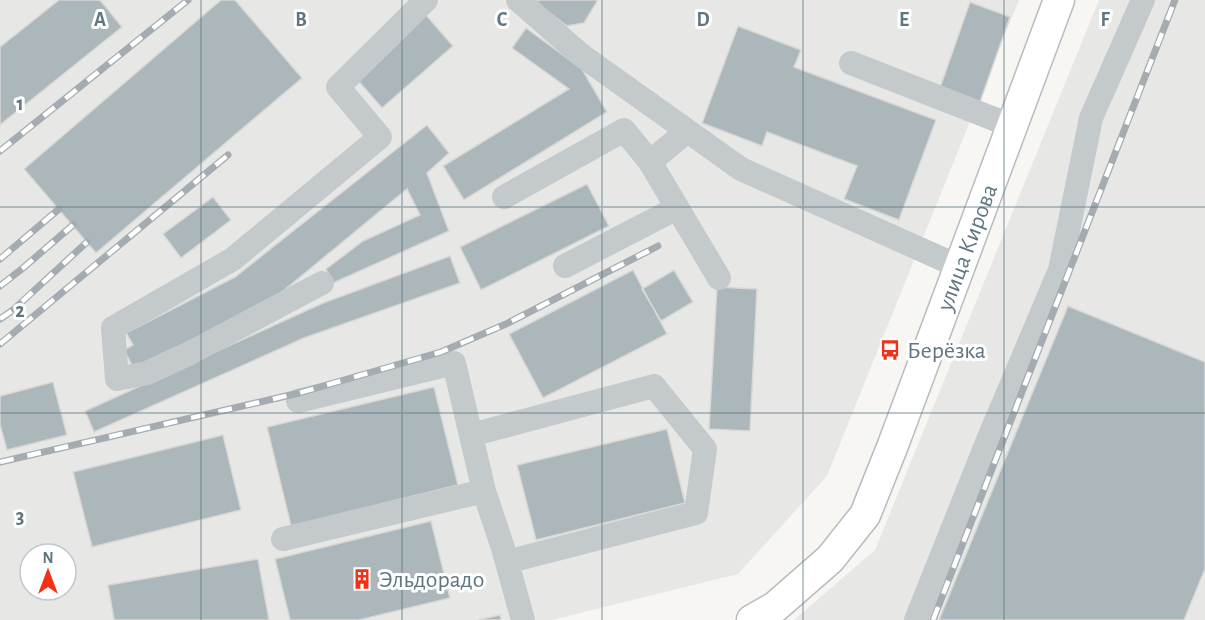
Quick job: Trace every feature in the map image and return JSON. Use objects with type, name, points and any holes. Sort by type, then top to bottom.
[{"type":"main road","name":"улица Кирова","points":[[752,620],[775,607],[830,559],[865,515],[960,267],[1056,1]]},
{"type":"lane","points":[[322,283],[190,353],[147,373],[117,380],[113,328],[233,259],[380,137],[338,87],[426,0]]},
{"type":"lane","points":[[518,0],[581,55],[741,169],[960,267]]},
{"type":"lane","points":[[916,620],[1060,270],[1091,118],[1143,0]]},
{"type":"lane","points":[[851,63],[1012,126]]},
{"type":"lane","points":[[504,197],[624,130],[650,162],[719,278]]},
{"type":"lane","points":[[650,162],[687,130]]},
{"type":"lane","points":[[565,266],[677,208]]},
{"type":"lane","points":[[298,401],[454,363],[484,491],[523,620]]},
{"type":"lane","points":[[471,435],[654,386],[705,449],[696,513],[507,562]]},
{"type":"lane","points":[[283,539],[484,491]]},
{"type":"shaded area","points":[[0,0],[1019,0],[827,476],[738,574],[552,620],[0,620]]},
{"type":"shaded area","points":[[1099,0],[1205,0],[1205,620],[794,620],[875,550]]},
{"type":"building","points":[[59,0],[100,0],[122,27],[0,125],[0,47]]},
{"type":"building","points":[[221,0],[235,0],[302,78],[96,253],[24,169]]},
{"type":"building","points":[[537,0],[598,0],[584,23],[567,26],[539,5]]},
{"type":"building","points":[[970,2],[1010,17],[975,116],[935,102]]},
{"type":"building","points":[[426,15],[453,46],[382,108],[355,77]]},
{"type":"building","points":[[738,26],[801,50],[794,67],[936,120],[899,220],[844,199],[857,166],[767,132],[762,146],[702,123]]},
{"type":"building","points":[[526,28],[582,69],[607,112],[464,200],[443,166],[569,89],[512,48]]},
{"type":"building","points":[[427,125],[449,153],[427,173],[449,231],[333,283],[326,269],[363,241],[420,215],[407,189],[271,301],[134,369],[124,350],[133,345],[126,333],[235,277]]},
{"type":"building","points":[[587,184],[609,226],[481,290],[460,247]]},
{"type":"building","points":[[213,197],[231,220],[181,258],[163,234]]},
{"type":"building","points":[[450,256],[460,283],[304,338],[94,432],[85,411],[323,303]]},
{"type":"building","points":[[633,270],[667,334],[543,398],[509,334]]},
{"type":"building","points":[[674,270],[693,302],[661,321],[642,289]]},
{"type":"building","points":[[717,287],[757,289],[750,431],[709,429]]},
{"type":"building","points":[[1068,306],[1205,362],[1205,569],[1184,620],[939,620]]},
{"type":"building","points":[[53,382],[67,435],[7,450],[0,425],[0,396]]},
{"type":"building","points":[[434,387],[458,485],[291,526],[267,427]]},
{"type":"building","points":[[667,429],[685,503],[536,540],[517,465]]},
{"type":"building","points":[[223,435],[241,510],[92,547],[73,472]]},
{"type":"building","name":"Эльдорадо","points":[[431,521],[450,598],[359,620],[290,620],[275,559]]},
{"type":"building","points":[[258,559],[269,620],[114,620],[108,585]]},
{"type":"building","points":[[500,615],[501,620],[478,620]]},
{"type":"railway","points":[[0,151],[188,0]]},
{"type":"railway","points":[[933,620],[1175,0]]},
{"type":"railway","points":[[0,344],[228,155]]},
{"type":"railway","points":[[0,259],[59,209]]},
{"type":"railway","points":[[0,286],[73,225]]},
{"type":"railway","points":[[0,319],[13,310],[87,242]]},
{"type":"railway","points":[[0,462],[299,393],[441,352],[506,324],[658,246]]},
{"type":"place","name":"Берёзка","points":[[890,350]]},
{"type":"place","name":"Эльдорадо","points":[[362,579]]}]
